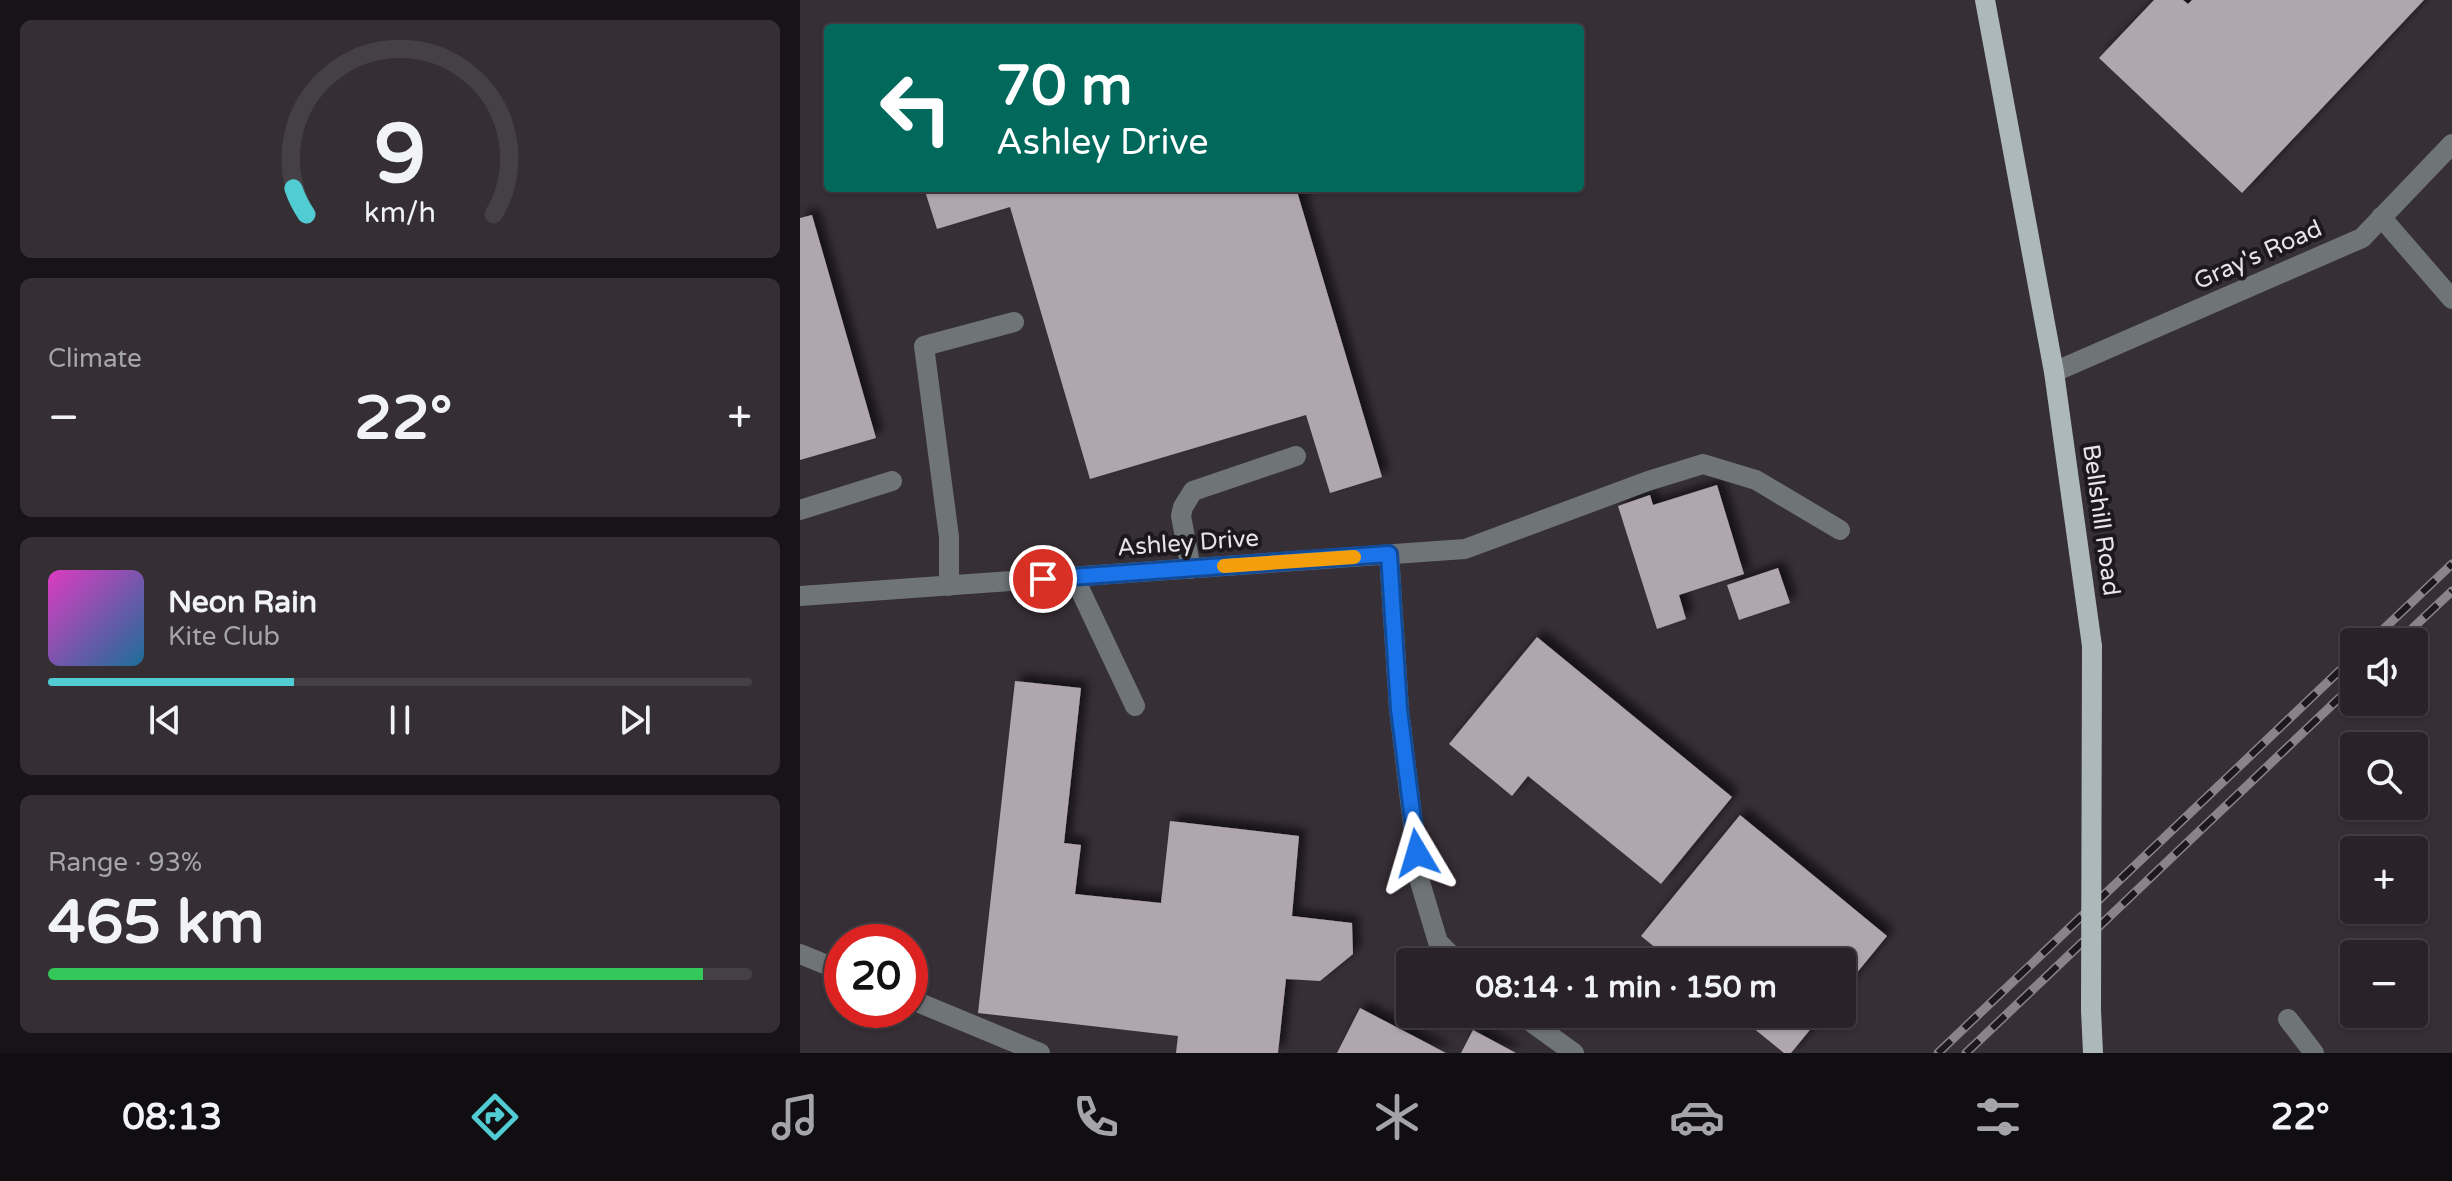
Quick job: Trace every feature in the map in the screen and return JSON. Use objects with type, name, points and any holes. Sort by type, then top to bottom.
[{"type":"main road","name":"Bellshill Road","points":[[1985,0],[2054,372],[2092,646],[2093,1053]]},
{"type":"street","name":"Gray's Road","points":[[2054,372],[2362,238],[2452,144]]},
{"type":"street","points":[[2381,217],[2452,299]]},
{"type":"street","points":[[949,586],[949,537],[924,346],[1014,322]]},
{"type":"street","points":[[1191,569],[1181,516],[1193,491],[1296,456]]},
{"type":"street","name":"Ashley Drive","points":[[800,596],[1465,549],[1648,481],[1703,464],[1756,480],[1840,530]]},
{"type":"street","points":[[800,510],[892,481]]},
{"type":"street","points":[[1389,554],[1399,709],[1420,882],[1438,942],[1444,948]]},
{"type":"street","points":[[1074,577],[1135,706]]},
{"type":"street","points":[[800,954],[824,964]]},
{"type":"street","points":[[928,1006],[1040,1053]]},
{"type":"street","points":[[2288,1019],[2314,1053]]},
{"type":"street","points":[[1539,1028],[1574,1053]]},
{"type":"building","points":[[2154,0],[2183,0],[2188,4],[2192,0],[2424,0],[2242,193],[2099,58]]},
{"type":"building","points":[[925,192],[1297,192],[1382,477],[1330,493],[1306,415],[1090,479],[1010,207],[937,229]]},
{"type":"building","points":[[812,215],[876,438],[800,460],[800,218]]},
{"type":"building","points":[[1717,485],[1744,574],[1679,595],[1686,619],[1657,629],[1618,506],[1650,495],[1653,505]]},
{"type":"building","points":[[1778,568],[1790,603],[1739,620],[1727,585]]},
{"type":"building","points":[[1537,637],[1732,797],[1661,884],[1528,776],[1512,796],[1449,744]]},
{"type":"building","points":[[1015,681],[1081,688],[1064,843],[1081,845],[1075,894],[1161,903],[1170,821],[1299,836],[1292,916],[1352,923],[1353,954],[1320,981],[1286,979],[1278,1053],[1176,1053],[1178,1036],[978,1013]]},
{"type":"building","points":[[1740,815],[1887,936],[1856,974],[1856,948],[1656,948],[1641,936]]},
{"type":"building","points":[[1360,1008],[1446,1053],[1337,1053]]},
{"type":"building","points":[[1753,1028],[1812,1028],[1791,1053],[1784,1053]]},
{"type":"building","points":[[1473,1030],[1516,1053],[1461,1053]]},
{"type":"railway","points":[[2385,628],[2452,564]]},
{"type":"railway","points":[[2413,628],[2452,591]]},
{"type":"railway","points":[[1938,1053],[2340,670]]},
{"type":"railway","points":[[1966,1053],[2340,697]]},
{"type":"slow traffic","points":[[1224,566],[1354,557]]},
{"type":"route","points":[[1043,579],[1389,554],[1399,709],[1417,853]]}]
